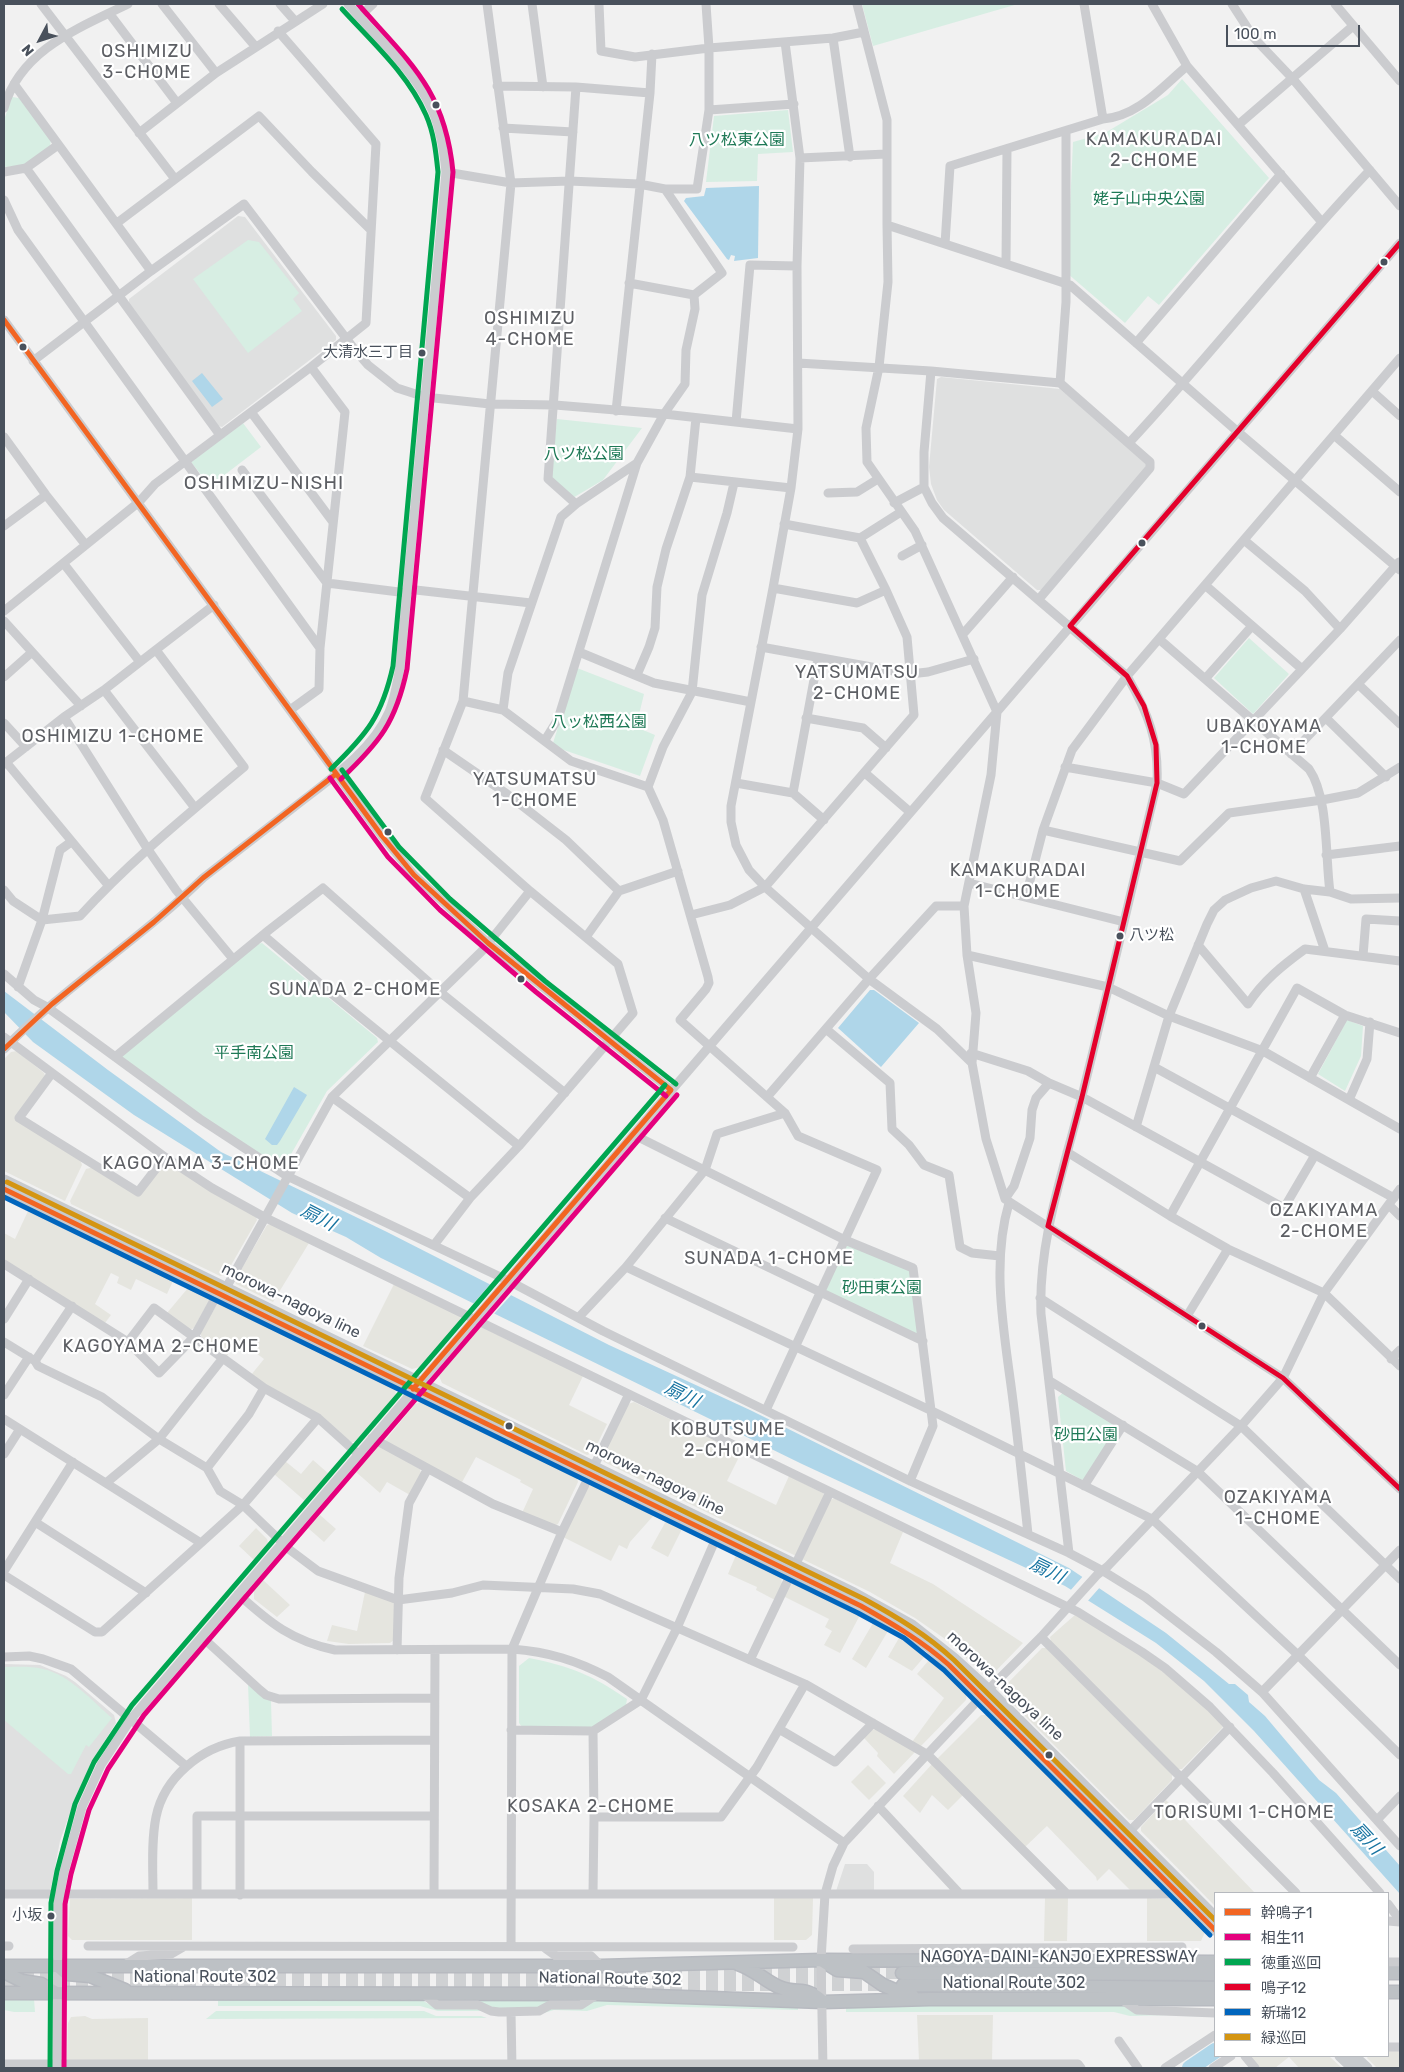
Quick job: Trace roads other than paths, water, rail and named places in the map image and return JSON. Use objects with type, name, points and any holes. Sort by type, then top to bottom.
[{"type":"highway","name":"National Route 302","points":[[4,1966],[601,1966],[821,1960],[1214,1962]]},
{"type":"highway","points":[[821,1960],[836,1970],[864,1972],[897,1991],[928,1999]]},
{"type":"highway","points":[[731,1962],[746,1966],[779,1987],[814,1993],[823,2002]]},
{"type":"highway","points":[[58,1966],[67,1974],[90,1976],[119,1989],[139,1993]]},
{"type":"highway","points":[[4,1972],[22,1981],[41,1984],[56,1993]]},
{"type":"highway","name":"NAGOYA-DAINI-KANJO EXPRESSWAY","points":[[1214,1974],[1100,1974],[902,1979],[1100,1987],[1214,1988]]},
{"type":"highway","name":"National Route 302","points":[[4,1993],[598,1994],[823,2002],[928,1999],[1214,1999]]},
{"type":"main road","name":"morowa-nagoya line","points":[[4,1180],[222,1291]]},
{"type":"main road","name":"morowa-nagoya line","points":[[4,1189],[222,1291],[793,1569]]},
{"type":"main road","name":"morowa-nagoya line","points":[[592,1470],[718,1536],[854,1593],[912,1625],[955,1658],[986,1693],[1186,1894],[1214,1916]]},
{"type":"main road","name":"morowa-nagoya line","points":[[986,1693],[1130,1831],[1214,1929]]},
{"type":"main road","points":[[1341,2057],[1353,2068]]},
{"type":"main road","points":[[1355,2057],[1366,2068]]},
{"type":"street","points":[[41,4],[175,179]]},
{"type":"street","points":[[4,108],[14,84],[22,71],[39,53],[64,35],[128,4]]},
{"type":"street","points":[[162,4],[216,73]]},
{"type":"street","points":[[219,4],[255,46]]},
{"type":"street","points":[[280,4],[295,21]]},
{"type":"street","points":[[140,133],[216,73],[255,46],[323,4]]},
{"type":"street","points":[[348,4],[410,75],[423,93],[433,112],[446,172],[400,667],[389,712],[366,746],[336,774],[203,878],[183,898],[47,1007],[9,1041],[165,1157],[212,1188],[266,1218],[830,1492],[1071,1605],[1078,1612],[1165,1668],[1210,1707],[1379,1892]]},
{"type":"street","points":[[359,17],[373,4]]},
{"type":"street","points":[[434,1246],[470,1198],[519,1146],[633,1013],[618,964],[530,891],[425,798],[463,701],[511,183],[487,4]]},
{"type":"street","points":[[532,4],[543,87]]},
{"type":"street","points":[[600,4],[601,51],[635,57],[709,48],[833,38],[864,32]]},
{"type":"street","points":[[446,172],[511,183],[639,184],[665,189],[697,189],[709,110],[709,48],[706,4]]},
{"type":"street","points":[[857,4],[887,120],[888,282],[880,368],[866,428],[867,462],[915,531],[997,712],[992,775],[964,906],[967,954],[976,1014],[972,1058],[986,1139],[1007,1201],[1284,1378],[1400,1489]]},
{"type":"street","points":[[1084,4],[1103,119]]},
{"type":"street","points":[[1152,4],[1187,66],[1321,221]]},
{"type":"street","points":[[1232,4],[1254,38],[1292,78],[1400,206]]},
{"type":"street","points":[[1335,4],[1400,81]]},
{"type":"street","points":[[109,13],[178,103]]},
{"type":"street","points":[[1238,125],[1353,26]]},
{"type":"street","points":[[4,611],[139,502],[156,484],[185,460],[220,436],[366,323],[376,144],[278,32]]},
{"type":"street","points":[[833,38],[850,157]]},
{"type":"street","points":[[785,42],[800,158],[797,266],[798,429],[791,488],[774,588],[736,783],[731,822],[736,845],[749,870],[810,929],[870,979],[972,1058],[1028,1071],[1049,1083],[1082,1097],[1284,1208],[1315,1155]]},
{"type":"street","points":[[616,411],[650,94],[652,54]]},
{"type":"street","points":[[945,244],[950,166],[1103,119],[1118,118],[1134,111],[1187,66]]},
{"type":"street","points":[[14,84],[151,271]]},
{"type":"street","points":[[497,86],[576,87],[650,94]]},
{"type":"street","points":[[576,87],[555,405],[548,478],[576,504]]},
{"type":"street","points":[[709,110],[794,104]]},
{"type":"street","points":[[117,223],[259,116],[312,172],[372,230]]},
{"type":"street","points":[[503,128],[573,132]]},
{"type":"street","points":[[1060,383],[1066,282],[1066,131]]},
{"type":"street","points":[[4,172],[26,168],[58,145]]},
{"type":"street","points":[[1006,263],[1007,149]]},
{"type":"street","points":[[800,158],[886,154]]},
{"type":"street","points":[[26,168],[220,436]]},
{"type":"street","points":[[1129,443],[1184,384],[1321,221],[1370,170]]},
{"type":"street","points":[[1136,343],[1281,174]]},
{"type":"street","points":[[629,283],[694,295],[722,272],[665,189]]},
{"type":"street","points":[[4,200],[18,230],[320,648]]},
{"type":"street","points":[[33,361],[151,271],[244,204],[368,365],[397,388],[425,397],[490,404],[555,405],[664,414],[798,429]]},
{"type":"street","points":[[887,226],[1066,282],[1238,432],[1399,565],[1184,794],[1158,783],[1065,767]]},
{"type":"street","points":[[57,2067],[56,1993],[59,1894],[82,1807],[101,1765],[131,1719],[1400,243]]},
{"type":"street","points":[[736,422],[750,265],[797,266]]},
{"type":"street","points":[[544,740],[558,719],[637,463],[664,414],[685,384],[686,350],[695,309],[694,295]]},
{"type":"street","points":[[4,320],[139,502],[336,774],[414,875],[488,942],[671,1090]]},
{"type":"street","points":[[1026,896],[1043,830],[1072,750],[1127,676],[1400,358]]},
{"type":"street","points":[[798,363],[932,371],[1060,383],[1150,462],[1150,468],[1039,599]]},
{"type":"street","points":[[290,710],[319,689],[320,648],[345,412],[311,367]]},
{"type":"street","points":[[932,371],[924,452],[924,487],[932,503],[943,518],[1127,676],[1144,706],[1156,745],[1158,783],[1082,1097],[1048,1226],[1040,1298],[1069,1553]]},
{"type":"street","points":[[1372,391],[1400,416]]},
{"type":"street","points":[[250,412],[332,522]]},
{"type":"street","points":[[637,675],[655,628],[657,587],[666,549],[690,478],[696,418]]},
{"type":"street","points":[[1334,435],[1400,492]]},
{"type":"street","points":[[4,436],[46,496],[86,544]]},
{"type":"street","points":[[503,710],[508,673],[561,517],[576,504],[637,463]]},
{"type":"street","points":[[242,470],[327,583],[531,603]]},
{"type":"street","points":[[690,478],[791,488]]},
{"type":"street","points":[[828,493],[857,492],[878,479]]},
{"type":"street","points":[[734,483],[727,513],[702,595],[692,692],[663,747],[648,787],[663,820],[709,983],[680,1020],[786,1113],[798,1136],[877,1170],[766,1410]]},
{"type":"street","points":[[894,502],[924,487]]},
{"type":"street","points":[[4,526],[46,496]]},
{"type":"street","points":[[784,524],[860,538],[901,512]]},
{"type":"street","points":[[691,915],[730,905],[765,887],[914,715],[907,637],[860,538]]},
{"type":"street","points":[[1244,540],[1305,591],[1340,629]]},
{"type":"street","points":[[902,556],[922,545]]},
{"type":"street","points":[[64,564],[140,662]]},
{"type":"street","points":[[963,634],[1013,577]]},
{"type":"street","points":[[1205,585],[1302,670]]},
{"type":"street","points":[[774,588],[857,603],[886,590]]},
{"type":"street","points":[[108,885],[5,763],[214,606]]},
{"type":"street","points":[[4,620],[81,706]]},
{"type":"street","points":[[1205,678],[1252,626]]},
{"type":"street","points":[[1159,639],[1309,769],[1316,779],[1322,800],[1330,892]]},
{"type":"street","points":[[1292,754],[1358,684],[1400,643]]},
{"type":"street","points":[[761,647],[910,674],[928,672],[974,659]]},
{"type":"street","points":[[4,890],[13,901],[42,920],[80,916],[146,848],[244,768],[156,650]]},
{"type":"street","points":[[4,677],[31,652]]},
{"type":"street","points":[[580,652],[654,683],[692,692],[751,702]]},
{"type":"street","points":[[792,793],[818,658]]},
{"type":"street","points":[[1358,684],[1400,724]]},
{"type":"street","points":[[104,690],[195,808]]},
{"type":"street","points":[[463,701],[503,710],[570,761],[648,787]]},
{"type":"street","points":[[64,717],[146,848],[183,898],[233,959]]},
{"type":"street","points":[[806,718],[863,728],[886,748]]},
{"type":"street","points":[[1326,718],[1386,777]]},
{"type":"street","points":[[4,723],[26,747]]},
{"type":"street","points":[[443,750],[507,794],[566,840],[619,891]]},
{"type":"street","points":[[1043,830],[1180,861],[1229,813],[1358,793],[1400,767]]},
{"type":"street","points":[[865,773],[910,812]]},
{"type":"street","points":[[736,783],[792,793],[824,820]]},
{"type":"street","points":[[18,987],[42,920],[60,850],[71,842]]},
{"type":"street","points":[[1326,855],[1400,846]]},
{"type":"street","points":[[586,937],[619,891],[678,872]]},
{"type":"street","points":[[1136,1127],[1170,1016],[1214,910],[1225,900],[1251,888],[1276,881],[1304,889],[1330,892],[1350,899],[1400,898]]},
{"type":"street","points":[[969,883],[1124,922]]},
{"type":"street","points":[[115,1057],[233,959],[323,888],[440,992],[565,1093]]},
{"type":"street","points":[[1304,889],[1325,950]]},
{"type":"street","points":[[4,1264],[128,1342],[159,1373],[194,1337],[266,1218],[332,1097],[440,992],[488,942],[530,891]]},
{"type":"street","points":[[767,1097],[936,906],[964,906]]},
{"type":"street","points":[[1363,956],[1366,919],[1400,921]]},
{"type":"street","points":[[263,935],[519,1146]]},
{"type":"street","points":[[1198,945],[1248,1004],[1256,991],[1276,971],[1305,949],[1325,950],[1400,961]]},
{"type":"street","points":[[967,954],[1108,987],[1170,1016],[1263,1051],[1400,1129]]},
{"type":"street","points":[[4,974],[18,987],[286,1179],[434,1246],[506,1284],[579,1317],[910,1480],[1069,1553],[1100,1573],[1144,1597],[1216,1652],[1262,1692],[1400,1846]]},
{"type":"street","points":[[1170,1216],[1297,988],[1345,1015],[1370,1022],[1400,1034]]},
{"type":"street","points":[[1310,1078],[1345,1015]]},
{"type":"street","points":[[1349,1100],[1367,1059],[1370,1022]]},
{"type":"street","points":[[826,1029],[890,1083],[892,1129],[909,1144],[924,1165],[949,1175],[960,1246],[972,1252],[1000,1256]]},
{"type":"street","points":[[1154,1067],[1315,1155],[1391,1201],[1400,1216]]},
{"type":"street","points":[[52,1073],[19,1118],[138,1192],[165,1157]]},
{"type":"street","points":[[1028,1534],[1002,1311],[1000,1256],[1007,1201],[1030,1138],[1032,1110],[1036,1098],[1049,1083]]},
{"type":"street","points":[[332,1097],[470,1198]]},
{"type":"street","points":[[579,1317],[626,1267],[705,1170],[717,1134],[786,1113]]},
{"type":"street","points":[[634,1135],[845,1240],[913,1268],[933,1426],[910,1480]]},
{"type":"street","points":[[1067,1152],[1170,1216],[1228,1249],[1324,1293],[1400,1366]]},
{"type":"street","points":[[823,2066],[821,1960],[825,1894],[833,1866],[844,1843],[1041,1637],[1284,1378],[1324,1293],[1400,1189]]},
{"type":"street","points":[[665,1218],[923,1341]]},
{"type":"street","points":[[1187,1316],[1228,1249]]},
{"type":"street","points":[[626,1267],[1152,1519],[1400,1755]]},
{"type":"street","points":[[4,1319],[29,1279]]},
{"type":"street","points":[[1040,1298],[1240,1426],[1400,1579]]},
{"type":"street","points":[[4,1395],[72,1306]]},
{"type":"street","points":[[128,1342],[154,1308],[264,1388],[318,1418],[358,1454]]},
{"type":"street","points":[[4,1342],[32,1359],[38,1366],[102,1397],[159,1439],[207,1468],[220,1491],[243,1505],[283,1543],[318,1571],[398,1600],[452,1593],[482,1585],[573,1590],[600,1594],[805,1684],[928,1755],[1066,1894]]},
{"type":"street","points":[[1392,1359],[1400,1350]]},
{"type":"street","points":[[106,1483],[159,1439],[223,1358]]},
{"type":"street","points":[[1050,1381],[1197,1471],[1400,1665]]},
{"type":"street","points":[[207,1468],[249,1414],[264,1388]]},
{"type":"street","points":[[511,1946],[512,1649],[562,1532],[629,1394]]},
{"type":"street","points":[[4,1575],[95,1632],[102,1632],[243,1505],[318,1418]]},
{"type":"street","points":[[4,1419],[201,1543]]},
{"type":"street","points":[[1084,1486],[1122,1425]]},
{"type":"street","points":[[4,1454],[20,1429]]},
{"type":"street","points":[[372,1438],[427,1470],[493,1504],[562,1532]]},
{"type":"street","points":[[4,1570],[73,1462]]},
{"type":"street","points":[[397,1650],[399,1578],[409,1502],[427,1470]]},
{"type":"street","points":[[750,1660],[830,1492]]},
{"type":"street","points":[[35,1522],[146,1593]]},
{"type":"street","points":[[511,1730],[594,1731],[641,1700],[677,1628],[718,1536]]},
{"type":"street","points":[[1262,1692],[1400,1550]]},
{"type":"street","points":[[238,1594],[276,1627],[307,1643],[335,1650],[435,1651],[512,1649],[552,1654],[582,1664],[608,1676],[844,1843]]},
{"type":"street","points":[[202,1637],[260,1690],[279,1699],[434,1698]]},
{"type":"street","points":[[1041,1637],[1295,1892]]},
{"type":"street","points":[[434,1894],[435,1651]]},
{"type":"street","points":[[4,1657],[29,1656],[71,1669],[186,1766]]},
{"type":"street","points":[[594,1817],[721,1817],[751,1777],[805,1684]]},
{"type":"street","points":[[779,1729],[835,1762],[873,1723]]},
{"type":"street","points":[[1130,1831],[1230,1727]]},
{"type":"street","points":[[594,1731],[594,1894]]},
{"type":"street","points":[[153,1894],[153,1842],[156,1815],[164,1796],[175,1778],[186,1766],[204,1753],[220,1746],[240,1741],[434,1740]]},
{"type":"street","points":[[240,1741],[240,1895]]},
{"type":"street","points":[[1377,1820],[1400,1796]]},
{"type":"street","points":[[878,1806],[960,1894]]},
{"type":"street","points":[[197,1894],[196,1816],[434,1816]]},
{"type":"street","points":[[4,1894],[1186,1894]]},
{"type":"street","points":[[1389,1905],[1400,1921]]},
{"type":"street","points":[[88,1946],[793,1947]]},
{"type":"street","points":[[123,1966],[139,1956],[171,1954],[183,1947]]},
{"type":"street","points":[[853,1949],[1182,1947]]},
{"type":"street","points":[[545,1948],[556,1956],[591,1956],[601,1966]]},
{"type":"street","points":[[1095,1948],[1100,1960]]},
{"type":"street","points":[[894,1960],[903,1949]]},
{"type":"street","points":[[424,1994],[437,2005],[478,2006],[491,2011],[511,2012],[539,2011],[550,2006],[581,2005],[598,1994]]},
{"type":"street","points":[[1121,1999],[1138,2010],[1214,2013]]},
{"type":"street","points":[[511,2012],[512,2066]]},
{"type":"street","points":[[1165,2068],[1214,2036]]},
{"type":"street","points":[[1119,2041],[1138,2068]]},
{"type":"street","points":[[1213,2068],[1230,2057]]},
{"type":"street","points":[[1246,2057],[1255,2068]]},
{"type":"street","points":[[4,2064],[57,2067],[993,2067],[1078,2064],[1081,2068]]},
{"type":"water","points":[[759,186],[758,258],[734,261],[735,256],[731,255],[729,260],[684,201],[686,198],[704,196],[706,188]]},
{"type":"water","points":[[202,373],[223,399],[212,407],[192,381]]},
{"type":"water","points":[[870,990],[874,990],[919,1023],[881,1067],[838,1028]]},
{"type":"water","name":"扇川","points":[[4,991],[221,1152],[387,1232],[609,1345],[750,1410],[1069,1568],[1166,1633],[1229,1684],[1235,1684],[1248,1695],[1249,1702],[1265,1716],[1319,1780],[1336,1793],[1400,1866],[1400,1894],[1254,1731],[1204,1681],[1156,1643],[1065,1586],[802,1464],[381,1258],[346,1237],[292,1213],[134,1115],[33,1042],[4,1012]]},
{"type":"water","points":[[294,1087],[307,1095],[280,1141],[277,1145],[272,1145],[265,1139]]},
{"type":"waterway","points":[[1190,2068],[1214,2052]]},
{"type":"tunnel","points":[[4,1973],[902,1973]]},
{"type":"tunnel","points":[[4,1985],[888,1985]]},
{"type":"place","name":"大清水三丁目","points":[[422,353]]},
{"type":"place","name":"八ツ松","points":[[1120,936]]},
{"type":"place","name":"小坂","points":[[51,1916]]},
{"type":"district","name":"OSHIMIZU 3-CHOME","points":[[147,62]]},
{"type":"district","name":"KAMAKURADAI 2-CHOME","points":[[1154,150]]},
{"type":"district","name":"OSHIMIZU 4-CHOME","points":[[530,329]]},
{"type":"district","name":"OSHIMIZU-NISHI","points":[[264,484]]},
{"type":"district","name":"YATSUMATSU 2-CHOME","points":[[857,683]]},
{"type":"district","name":"OSHIMIZU 1-CHOME","points":[[113,737]]},
{"type":"district","name":"UBAKOYAMA 1-CHOME","points":[[1264,738]]},
{"type":"district","name":"YATSUMATSU 1-CHOME","points":[[535,790]]},
{"type":"district","name":"KAMAKURADAI 1-CHOME","points":[[1018,881]]},
{"type":"district","name":"SUNADA 2-CHOME","points":[[355,990]]},
{"type":"district","name":"KAGOYAMA 3-CHOME","points":[[201,1164]]},
{"type":"district","name":"OZAKIYAMA 2-CHOME","points":[[1324,1221]]},
{"type":"district","name":"SUNADA 1-CHOME","points":[[769,1259]]},
{"type":"district","name":"KAGOYAMA 2-CHOME","points":[[161,1347]]},
{"type":"district","name":"KOBUTSUME 2-CHOME","points":[[728,1440]]},
{"type":"district","name":"OZAKIYAMA 1-CHOME","points":[[1278,1508]]},
{"type":"district","name":"KOSAKA 2-CHOME","points":[[591,1807]]},
{"type":"district","name":"TORISUMI 1-CHOME","points":[[1244,1813]]},
{"type":"park label","name":"八ツ松東公園","points":[[737,140]]},
{"type":"park label","name":"姥子山中央公園","points":[[1149,199]]},
{"type":"park label","name":"八ツ松公園","points":[[584,454]]},
{"type":"park label","name":"八ッ松西公園","points":[[599,722]]},
{"type":"park label","name":"平手南公園","points":[[254,1053]]},
{"type":"park label","name":"砂田東公園","points":[[882,1288]]},
{"type":"park label","name":"砂田公園","points":[[1086,1435]]}]
